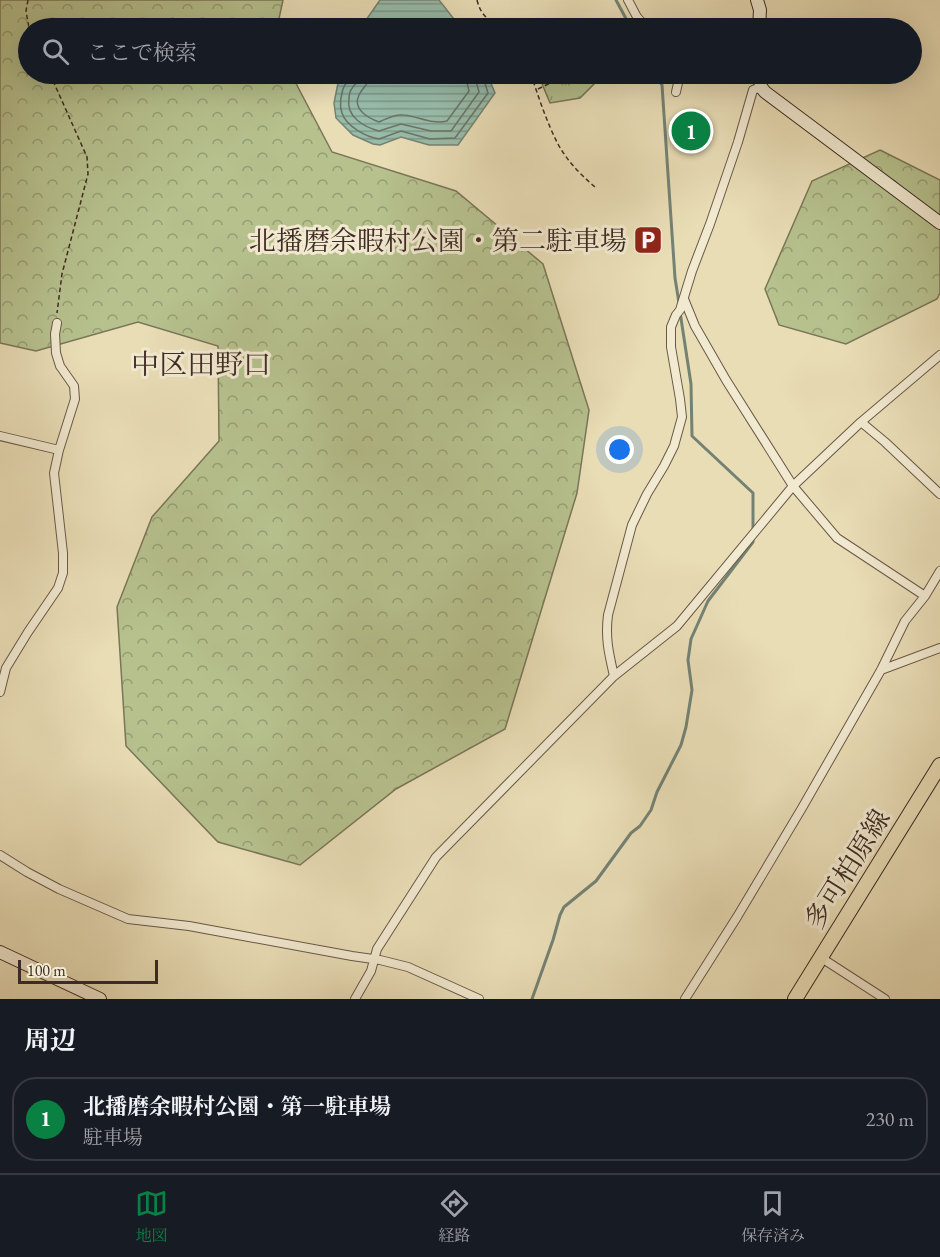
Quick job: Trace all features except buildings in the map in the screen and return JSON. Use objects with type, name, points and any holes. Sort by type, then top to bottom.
[{"type":"main road","name":"多可柏原線","points":[[795,999],[940,765]]},
{"type":"street","points":[[628,0],[639,18]]},
{"type":"street","points":[[757,0],[760,18]]},
{"type":"street","points":[[676,92],[678,84]]},
{"type":"street","points":[[761,84],[765,93],[940,223]]},
{"type":"street","points":[[614,676],[607,646],[608,615],[632,525],[674,446],[682,417],[671,347],[671,327],[680,310],[710,224],[753,90],[761,87]]},
{"type":"street","points":[[684,299],[694,326],[793,486],[837,538],[925,596]]},
{"type":"street","points":[[0,692],[6,668],[58,588],[63,573],[54,473],[75,399],[74,386],[60,366],[56,352],[57,323]]},
{"type":"street","points":[[355,999],[371,971],[376,949],[436,857],[614,676],[677,626],[793,486],[861,422],[940,355]]},
{"type":"street","points":[[861,422],[940,494]]},
{"type":"street","points":[[0,436],[59,450]]},
{"type":"street","points":[[685,999],[802,808],[881,670],[905,621],[925,596],[940,571]]},
{"type":"street","points":[[881,670],[940,648]]},
{"type":"street","points":[[0,855],[59,889],[128,919],[189,926],[374,959],[408,967],[479,999]]},
{"type":"street","points":[[0,952],[100,999]]},
{"type":"street","points":[[820,957],[885,999]]},
{"type":"path","points":[[27,18],[28,0]]},
{"type":"path","points":[[477,0],[480,11],[488,18]]},
{"type":"path","points":[[55,84],[87,157],[88,174],[62,274],[57,323]]},
{"type":"path","points":[[534,84],[559,146],[579,173],[595,187]]},
{"type":"path","points":[[536,90],[548,84]]},
{"type":"green space","points":[[0,0],[283,0],[279,18],[18,18],[18,84],[296,84],[332,152],[456,191],[543,264],[589,410],[577,493],[505,729],[396,789],[300,865],[218,842],[126,746],[117,607],[152,517],[219,441],[218,346],[138,322],[36,351],[0,343]]},
{"type":"green space","points":[[542,84],[594,84],[580,98],[550,103]]},
{"type":"green space","points":[[880,150],[940,180],[940,293],[937,299],[846,344],[779,325],[765,289],[812,181]]},
{"type":"water","points":[[380,0],[439,0],[453,18],[367,18]]},
{"type":"water","points":[[338,84],[491,84],[495,93],[458,145],[429,145],[401,137],[380,145],[373,144],[353,135],[336,118],[334,103]]},
{"type":"waterway","points":[[616,0],[626,18]]},
{"type":"waterway","points":[[661,84],[675,278],[679,303]]},
{"type":"waterway","points":[[680,312],[691,384],[692,436],[753,493],[753,530]]},
{"type":"waterway","points":[[532,999],[564,907],[596,881],[651,810],[657,792],[681,745],[686,727],[692,690],[688,660],[691,639],[708,601],[753,542],[753,537]]},
{"type":"place","name":"北播磨余暇村公園・第一駐車場","points":[[691,131]]},
{"type":"place","name":"北播磨余暇村公園・第二駐車場","points":[[648,240]]},
{"type":"district","name":"中区田野口","points":[[201,364]]}]
